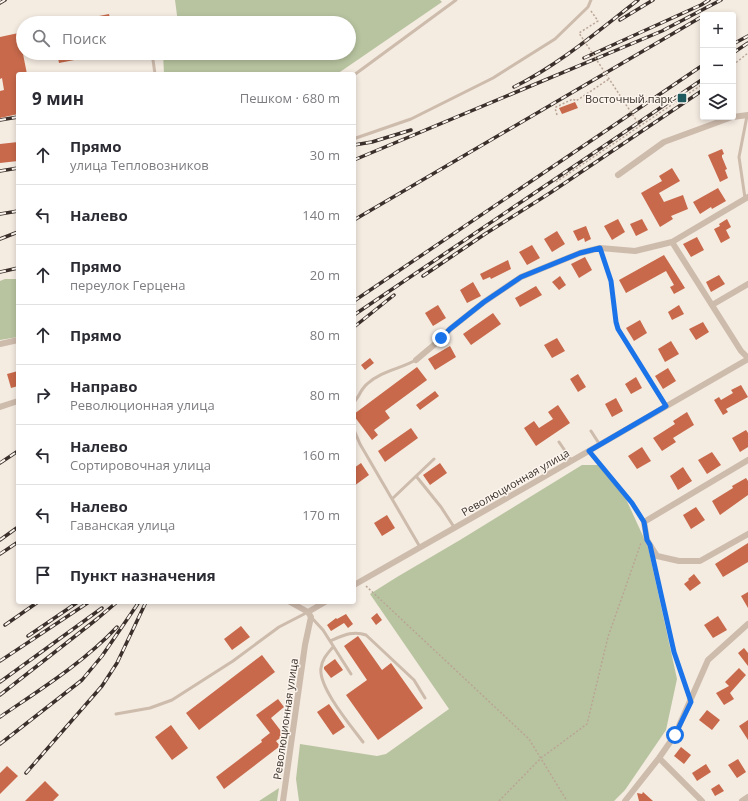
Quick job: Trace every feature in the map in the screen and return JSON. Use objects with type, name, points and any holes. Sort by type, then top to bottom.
[{"type":"street","points":[[736,117],[747,116]]},
{"type":"street","points":[[618,175],[664,142],[724,120]]},
{"type":"street","points":[[416,360],[450,329],[521,277],[580,253],[600,248],[635,251],[672,242],[747,197]]},
{"type":"street","points":[[672,242],[741,351],[748,359]]},
{"type":"street","points":[[712,305],[748,284]]},
{"type":"street","points":[[0,344],[16,340]]},
{"type":"street","name":"Революционная улица","points":[[356,584],[748,359]]},
{"type":"street","points":[[0,407],[16,402]]},
{"type":"street","points":[[748,460],[644,522],[647,540],[657,556],[679,561],[700,561],[748,534]]},
{"type":"street","points":[[293,604],[309,614],[322,604]]},
{"type":"street","name":"Революционная улица","points":[[283,801],[309,614]]},
{"type":"street","points":[[625,801],[660,758],[675,735],[691,702],[708,660],[748,624]]},
{"type":"street","points":[[660,758],[702,801]]},
{"type":"street","points":[[742,801],[748,797]]},
{"type":"lane","points":[[356,74],[456,0]]},
{"type":"lane","points":[[356,138],[411,119],[493,78],[555,39],[588,7],[591,0]]},
{"type":"lane","points":[[153,60],[155,72]]},
{"type":"lane","points":[[747,116],[739,157],[747,197]]},
{"type":"lane","points":[[600,248],[611,281],[618,329],[666,406]]},
{"type":"lane","points":[[356,399],[367,384],[385,373],[416,360]]},
{"type":"lane","points":[[591,430],[600,445]]},
{"type":"lane","points":[[356,435],[420,547]]},
{"type":"lane","points":[[559,442],[572,461]]},
{"type":"lane","points":[[589,451],[632,503],[644,522]]},
{"type":"lane","points":[[392,499],[434,459]]},
{"type":"lane","points":[[416,476],[441,507],[454,528]]},
{"type":"lane","points":[[116,714],[150,708],[172,700],[233,661],[279,626],[309,614],[323,630],[352,674]]},
{"type":"lane","points":[[330,641],[350,633],[360,633],[366,635],[414,680],[425,698]]},
{"type":"lane","points":[[333,647],[324,658],[320,668],[321,679],[326,691],[363,742]]},
{"type":"path","points":[[591,11],[598,21],[579,33],[640,126],[666,109]]},
{"type":"path","points":[[736,63],[748,53]]},
{"type":"path","points":[[556,115],[556,106],[572,99],[576,101],[609,79]]},
{"type":"path","points":[[556,182],[700,86]]},
{"type":"path","points":[[499,801],[541,758],[587,724],[608,637],[645,530]]},
{"type":"path","points":[[654,560],[674,652],[691,702]]},
{"type":"path","points":[[361,581],[529,738],[567,801]]},
{"type":"green space","points":[[175,0],[440,0],[442,2],[340,72],[164,72],[163,60],[356,60],[356,16],[177,16]]},
{"type":"green space","points":[[5,279],[16,279],[16,337],[0,340],[0,281]]},
{"type":"green space","points":[[582,465],[598,465],[626,499],[648,547],[677,679],[666,730],[625,790],[614,801],[299,801],[296,779],[300,744],[377,756],[386,754],[449,709],[370,594]]},
{"type":"green space","points":[[279,788],[277,801],[259,801]]},
{"type":"building","points":[[109,14],[109,16],[99,16]]},
{"type":"building","points":[[16,34],[16,60],[24,60],[27,72],[16,72],[16,114],[0,118],[0,91],[4,90],[2,78],[0,79],[0,37]]},
{"type":"building","points":[[58,60],[74,60],[59,63]]},
{"type":"building","points":[[575,102],[578,108],[562,114],[559,108]]},
{"type":"building","points":[[16,142],[16,161],[0,163],[0,144]]},
{"type":"building","points":[[722,149],[724,154],[722,157],[727,169],[725,170],[728,178],[720,182],[708,155]]},
{"type":"building","points":[[672,168],[680,181],[659,193],[664,202],[683,195],[688,209],[671,216],[673,219],[660,227],[641,193],[662,181],[659,176]]},
{"type":"building","points":[[718,188],[726,201],[712,209],[711,207],[700,214],[693,202]]},
{"type":"building","points":[[618,219],[625,232],[612,240],[604,226]]},
{"type":"building","points":[[642,219],[648,230],[636,236],[630,224]]},
{"type":"building","points":[[727,219],[731,227],[726,230],[730,238],[721,243],[714,229],[720,226],[719,224]]},
{"type":"building","points":[[586,226],[591,239],[585,242],[584,238],[578,241],[573,231]]},
{"type":"building","points":[[557,231],[565,244],[552,252],[544,239]]},
{"type":"building","points":[[697,237],[704,250],[691,257],[683,244]]},
{"type":"building","points":[[532,245],[540,258],[527,265],[519,252]]},
{"type":"building","points":[[664,255],[685,288],[674,294],[670,287],[674,285],[666,271],[626,293],[619,280]]},
{"type":"building","points":[[585,257],[592,270],[579,278],[571,264]]},
{"type":"building","points":[[508,260],[511,269],[491,279],[490,277],[483,280],[480,274]]},
{"type":"building","points":[[719,275],[725,284],[711,292],[706,282]]},
{"type":"building","points":[[560,276],[566,285],[559,290],[552,282]]},
{"type":"building","points":[[473,282],[481,296],[467,303],[460,290]]},
{"type":"building","points":[[536,286],[542,295],[520,307],[515,298]]},
{"type":"building","points":[[438,305],[446,318],[433,326],[425,313]]},
{"type":"building","points":[[679,305],[684,314],[672,320],[668,312]]},
{"type":"building","points":[[493,313],[501,324],[471,345],[463,334]]},
{"type":"building","points":[[640,320],[647,333],[634,341],[626,328]]},
{"type":"building","points":[[703,322],[709,332],[696,340],[689,329]]},
{"type":"building","points":[[557,338],[565,351],[552,358],[544,345]]},
{"type":"building","points":[[671,341],[679,354],[665,362],[658,349]]},
{"type":"building","points":[[450,346],[456,357],[435,370],[428,359]]},
{"type":"building","points":[[370,358],[374,363],[365,370],[361,365]]},
{"type":"building","points":[[417,367],[427,380],[385,411],[390,418],[374,430],[378,435],[372,440],[356,419],[356,413]]},
{"type":"building","points":[[668,368],[676,381],[663,389],[655,376]]},
{"type":"building","points":[[16,372],[16,387],[11,388],[7,374]]},
{"type":"building","points":[[578,374],[586,387],[578,392],[570,379]]},
{"type":"building","points":[[636,377],[642,388],[631,394],[625,384]]},
{"type":"building","points":[[741,385],[748,397],[726,409],[728,412],[723,415],[714,400],[719,397],[721,400],[733,393],[731,390]]},
{"type":"building","points":[[435,391],[439,396],[420,410],[416,405]]},
{"type":"building","points":[[616,398],[623,411],[612,417],[605,404]]},
{"type":"building","points":[[558,405],[570,423],[536,446],[524,428],[534,421],[539,428],[553,419],[548,412]]},
{"type":"building","points":[[687,412],[694,425],[673,438],[676,442],[662,451],[653,438],[675,424],[673,421]]},
{"type":"building","points":[[411,428],[418,438],[385,462],[378,451]]},
{"type":"building","points":[[746,430],[748,433],[748,447],[740,452],[732,438]]},
{"type":"building","points":[[642,447],[651,461],[637,469],[628,456]]},
{"type":"building","points":[[712,452],[721,465],[707,474],[698,460]]},
{"type":"building","points":[[361,463],[369,475],[356,485],[356,467]]},
{"type":"building","points":[[440,463],[447,473],[430,485],[423,475]]},
{"type":"building","points":[[683,467],[692,481],[678,490],[670,476]]},
{"type":"building","points":[[746,478],[748,481],[748,495],[720,515],[712,501],[733,488],[732,486]]},
{"type":"building","points":[[696,507],[705,520],[691,529],[683,515]]},
{"type":"building","points":[[387,515],[395,528],[382,536],[374,523]]},
{"type":"building","points":[[748,543],[748,562],[723,577],[715,564]]},
{"type":"building","points":[[694,574],[701,583],[690,591],[684,584]]},
{"type":"building","points":[[748,592],[748,608],[741,596]]},
{"type":"building","points":[[377,613],[382,620],[376,625],[371,618]]},
{"type":"building","points":[[346,614],[353,624],[348,628],[344,623],[331,631],[327,625],[336,618],[337,619]]},
{"type":"building","points":[[718,616],[727,630],[713,638],[704,625]]},
{"type":"building","points":[[241,626],[250,637],[232,650],[224,639]]},
{"type":"building","points":[[358,636],[382,670],[391,663],[423,708],[378,740],[346,695],[367,680],[344,646]]},
{"type":"building","points":[[744,648],[748,653],[748,666],[738,653]]},
{"type":"building","points":[[262,655],[275,672],[199,730],[186,713]]},
{"type":"building","points":[[335,659],[343,670],[331,678],[324,667]]},
{"type":"building","points":[[739,668],[746,675],[730,693],[734,699],[724,705],[716,693],[729,686],[725,682]]},
{"type":"building","points":[[278,699],[284,707],[271,718],[284,735],[276,741],[280,746],[224,789],[216,777],[262,742],[261,740],[270,733],[256,715]]},
{"type":"building","points":[[329,704],[345,727],[333,735],[317,712]]},
{"type":"building","points":[[707,710],[720,720],[712,730],[699,720]]},
{"type":"building","points":[[748,720],[748,740],[739,726]]},
{"type":"building","points":[[171,725],[188,748],[172,760],[155,737]]},
{"type":"building","points":[[681,747],[691,755],[684,764],[674,756]]},
{"type":"building","points":[[738,759],[746,772],[737,778],[728,765]]},
{"type":"building","points":[[706,764],[711,772],[697,781],[692,773]]},
{"type":"building","points":[[7,766],[18,776],[0,794],[0,773]]},
{"type":"building","points":[[45,781],[59,795],[53,801],[25,801]]},
{"type":"building","points":[[719,784],[724,791],[715,796],[711,789]]},
{"type":"building","points":[[643,792],[653,801],[639,801],[637,793],[642,794]]},
{"type":"railway","points":[[0,3],[5,0]]},
{"type":"railway","points":[[514,87],[563,58],[638,0]]},
{"type":"railway","points":[[620,20],[653,0]]},
{"type":"railway","points":[[584,58],[709,0]]},
{"type":"railway","points":[[356,159],[662,31],[721,0]]},
{"type":"railway","points":[[356,219],[700,18]]},
{"type":"railway","points":[[736,42],[748,36]]},
{"type":"railway","points":[[736,51],[748,43]]},
{"type":"railway","points":[[356,300],[700,67]]},
{"type":"railway","points":[[356,314],[700,81]]},
{"type":"railway","points":[[423,276],[700,92]]},
{"type":"railway","points":[[0,120],[16,117]]},
{"type":"railway","points":[[356,145],[372,142],[411,130]]},
{"type":"railway","points":[[0,171],[16,168]]},
{"type":"railway","points":[[0,214],[16,211]]},
{"type":"railway","points":[[0,239],[16,233]]},
{"type":"railway","points":[[0,272],[16,268]]},
{"type":"railway","points":[[356,325],[394,295]]},
{"type":"railway","points":[[0,463],[16,452]]},
{"type":"railway","points":[[0,540],[16,528]]},
{"type":"railway","points":[[0,554],[16,543]]},
{"type":"railway","points":[[5,625],[35,604]]},
{"type":"railway","points":[[28,636],[75,604]]},
{"type":"railway","points":[[0,661],[86,604]]},
{"type":"railway","points":[[0,695],[115,604]]},
{"type":"railway","points":[[0,744],[82,680],[102,656],[138,604]]},
{"type":"railway","points":[[26,773],[102,686],[117,663],[145,604]]},
{"type":"railway","points":[[0,682],[102,608]]},
{"type":"railway","points":[[0,717],[76,664],[117,627]]},
{"type":"place","name":"Восточный парк","points":[[682,98]]},
{"type":"route","points":[[441,338],[484,302],[521,277],[580,253],[600,248],[611,281],[618,329],[666,406],[589,451],[632,503],[644,522],[674,652],[691,702],[675,735]]}]
